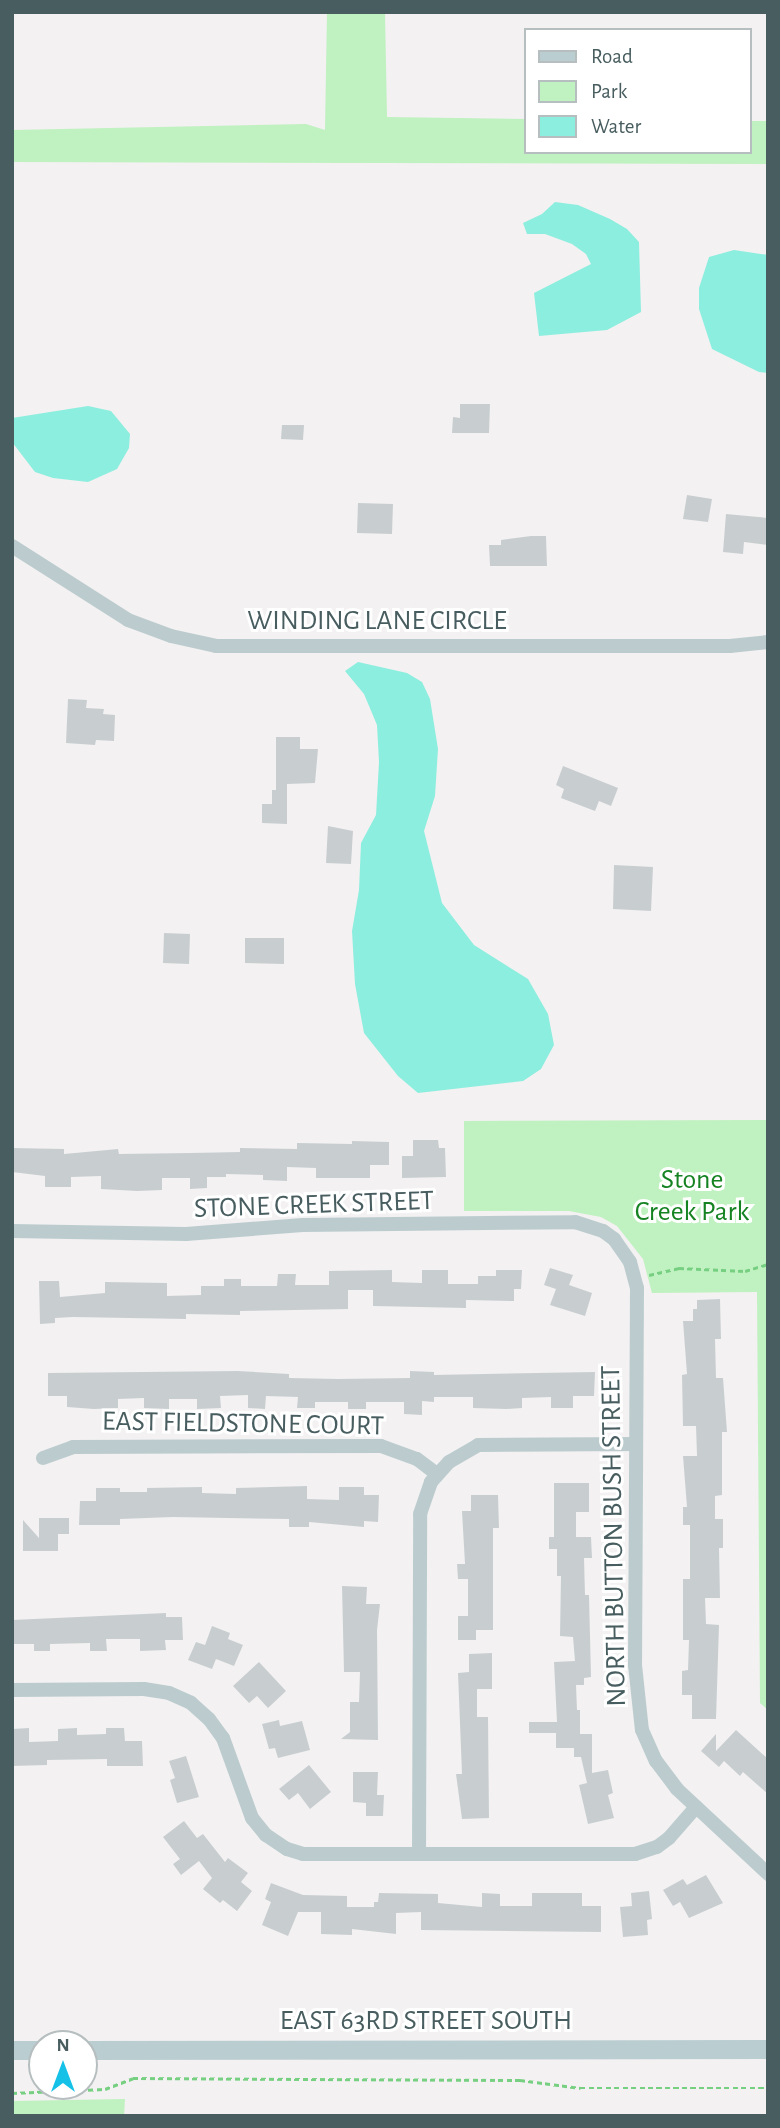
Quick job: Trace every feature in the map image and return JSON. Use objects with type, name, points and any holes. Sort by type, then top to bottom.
[{"type":"main road","name":"EAST 63RD STREET SOUTH","points":[[98,2050],[768,2049]]},
{"type":"street","name":"WINDING LANE CIRCLE","points":[[12,546],[128,620],[171,636],[216,646],[730,646],[768,642]]},
{"type":"street","name":"STONE CREEK STREET","points":[[12,1231],[186,1234],[303,1225],[575,1222],[603,1231],[614,1239]]},
{"type":"street","name":"NORTH BUTTON BUSH STREET","points":[[614,1239],[630,1262],[637,1288],[635,1665],[642,1730],[656,1761],[677,1789],[768,1874]]},
{"type":"street","points":[[419,1854],[419,1514],[424,1497],[437,1474],[460,1454],[478,1446],[636,1444]]},
{"type":"street","name":"EAST FIELDSTONE COURT","points":[[43,1458],[73,1447],[381,1446],[417,1458],[437,1474]]},
{"type":"street","points":[[12,1690],[144,1689],[169,1693],[191,1703],[209,1719],[223,1738],[252,1818],[266,1835],[287,1849],[322,1856],[635,1854],[657,1847],[669,1838],[696,1807]]},
{"type":"path","points":[[649,1275],[678,1268],[745,1271],[768,1264]]},
{"type":"path","points":[[12,2093],[105,2089],[133,2078],[520,2080],[580,2088],[768,2088]]},
{"type":"green space","points":[[327,12],[385,12],[387,117],[524,119],[524,154],[752,154],[752,121],[768,121],[768,164],[12,162],[12,130],[306,124],[325,130]]},
{"type":"green space","name":"Stone Creek Park","points":[[768,1120],[768,1710],[760,1703],[757,1292],[652,1293],[643,1259],[617,1226],[601,1217],[569,1211],[464,1211],[464,1121]]},
{"type":"green space","points":[[125,2099],[124,2116],[12,2116],[12,2101]]},
{"type":"water","points":[[555,202],[578,205],[610,219],[627,229],[639,242],[641,312],[607,330],[539,336],[534,293],[591,264],[586,254],[572,244],[545,234],[527,234],[523,223],[542,214]]},
{"type":"water","points":[[734,250],[768,255],[768,373],[759,372],[712,349],[699,309],[699,288],[709,257]]},
{"type":"water","points":[[88,406],[111,411],[130,434],[129,448],[117,469],[88,482],[53,478],[35,472],[12,442],[12,418]]},
{"type":"water","points":[[358,662],[407,673],[422,682],[430,699],[438,749],[435,796],[424,831],[442,903],[474,945],[528,979],[548,1014],[554,1045],[541,1069],[523,1081],[418,1093],[398,1076],[364,1033],[355,984],[352,931],[359,890],[361,843],[376,815],[379,762],[377,725],[364,694],[345,671]]},
{"type":"building","points":[[460,404],[490,404],[489,433],[452,433],[453,417],[460,418]]},
{"type":"building","points":[[282,425],[304,425],[303,440],[281,439]]},
{"type":"building","points":[[687,495],[712,499],[708,522],[683,519]]},
{"type":"building","points":[[358,503],[393,504],[392,534],[357,533]]},
{"type":"building","points":[[726,514],[768,518],[768,545],[744,542],[743,554],[723,552]]},
{"type":"building","points":[[546,536],[547,566],[490,566],[489,545],[501,545],[501,540]]},
{"type":"building","points":[[68,699],[87,700],[86,708],[104,709],[103,714],[115,715],[114,741],[96,740],[95,745],[66,743]]},
{"type":"building","points":[[276,737],[300,737],[300,749],[318,749],[315,783],[287,784],[287,824],[262,823],[262,804],[272,804],[272,790],[276,790]]},
{"type":"building","points":[[563,766],[618,788],[611,806],[599,801],[595,811],[561,798],[564,789],[556,785]]},
{"type":"building","points":[[328,826],[353,831],[351,864],[326,863]]},
{"type":"building","points":[[614,865],[653,867],[651,911],[613,909]]},
{"type":"building","points":[[164,933],[190,934],[189,964],[163,963]]},
{"type":"building","points":[[245,938],[284,938],[284,964],[245,963]]},
{"type":"building","points":[[413,1140],[438,1140],[439,1148],[445,1148],[446,1177],[402,1178],[402,1156],[413,1156]]},
{"type":"building","points":[[352,1141],[389,1142],[389,1165],[370,1165],[370,1178],[316,1178],[316,1168],[287,1167],[287,1181],[263,1180],[263,1175],[226,1174],[226,1177],[207,1177],[207,1188],[190,1189],[190,1178],[162,1178],[162,1190],[137,1191],[101,1189],[101,1176],[71,1177],[71,1187],[45,1187],[45,1176],[12,1172],[12,1148],[64,1149],[64,1154],[118,1149],[119,1154],[240,1152],[240,1148],[297,1149],[297,1143],[352,1144]]},
{"type":"building","points":[[550,1268],[573,1275],[569,1285],[592,1293],[585,1316],[550,1305],[556,1289],[544,1285]]},
{"type":"building","points":[[392,1270],[392,1282],[422,1283],[422,1270],[448,1270],[448,1284],[478,1284],[478,1276],[496,1276],[496,1270],[522,1270],[521,1289],[514,1289],[514,1301],[466,1300],[466,1308],[373,1306],[373,1290],[348,1290],[348,1309],[240,1311],[240,1315],[186,1314],[186,1319],[73,1317],[55,1318],[55,1323],[40,1324],[39,1281],[59,1281],[60,1297],[105,1293],[105,1282],[167,1283],[167,1296],[201,1295],[201,1286],[224,1286],[224,1279],[241,1279],[241,1286],[277,1286],[278,1274],[296,1274],[295,1285],[329,1285],[329,1271]]},
{"type":"building","points":[[720,1299],[721,1339],[715,1339],[716,1378],[723,1378],[727,1432],[722,1432],[722,1495],[715,1496],[715,1519],[723,1519],[723,1548],[719,1548],[720,1598],[705,1598],[706,1624],[719,1625],[716,1719],[692,1719],[692,1695],[682,1695],[682,1671],[688,1670],[689,1640],[683,1640],[683,1579],[690,1579],[690,1525],[683,1525],[683,1507],[687,1507],[683,1456],[697,1456],[696,1426],[683,1426],[682,1375],[687,1374],[683,1321],[693,1321],[693,1309],[697,1309],[697,1300]]},
{"type":"building","points":[[238,1371],[289,1374],[289,1378],[338,1379],[410,1378],[410,1371],[434,1372],[434,1375],[595,1372],[594,1396],[573,1396],[573,1408],[551,1408],[551,1397],[522,1398],[522,1408],[506,1409],[473,1408],[473,1397],[434,1397],[434,1402],[422,1401],[422,1415],[404,1414],[404,1402],[366,1402],[366,1409],[348,1409],[348,1402],[315,1402],[315,1408],[297,1408],[298,1397],[266,1396],[265,1409],[248,1408],[248,1395],[220,1396],[221,1408],[197,1409],[197,1399],[169,1399],[169,1409],[144,1408],[144,1398],[118,1399],[118,1408],[94,1409],[67,1407],[67,1396],[48,1396],[48,1373]]},
{"type":"building","points":[[554,1483],[589,1483],[589,1512],[576,1512],[576,1537],[591,1537],[592,1558],[584,1558],[585,1595],[589,1595],[591,1677],[584,1678],[584,1685],[576,1685],[577,1710],[580,1710],[580,1734],[592,1734],[592,1773],[608,1770],[613,1793],[608,1795],[614,1818],[588,1824],[579,1785],[587,1783],[581,1757],[574,1757],[574,1748],[556,1748],[556,1733],[529,1733],[529,1722],[557,1722],[554,1662],[575,1661],[573,1637],[560,1636],[561,1576],[557,1576],[557,1549],[549,1549],[549,1537],[554,1537]]},
{"type":"building","points":[[307,1486],[307,1499],[339,1500],[339,1487],[364,1487],[364,1495],[379,1495],[378,1522],[364,1521],[364,1527],[309,1522],[309,1527],[289,1527],[289,1519],[173,1517],[120,1519],[120,1525],[79,1525],[80,1501],[96,1501],[96,1488],[120,1488],[120,1492],[147,1492],[147,1488],[202,1487],[202,1493],[236,1494],[236,1488]]},
{"type":"building","points":[[471,1495],[498,1495],[499,1528],[493,1528],[493,1630],[476,1630],[476,1640],[458,1640],[458,1616],[468,1616],[468,1579],[458,1579],[457,1564],[465,1564],[462,1511],[471,1511]]},
{"type":"building","points":[[39,1518],[69,1518],[69,1534],[58,1534],[58,1551],[23,1551],[23,1520],[39,1538]]},
{"type":"building","points":[[342,1586],[367,1587],[366,1604],[380,1604],[377,1630],[378,1740],[341,1739],[350,1732],[350,1702],[359,1702],[360,1672],[344,1672]]},
{"type":"building","points":[[166,1613],[166,1617],[182,1617],[183,1640],[165,1640],[166,1650],[140,1651],[140,1639],[106,1639],[107,1651],[90,1651],[90,1643],[50,1644],[50,1651],[34,1651],[34,1644],[12,1644],[12,1620]]},
{"type":"building","points":[[212,1626],[230,1633],[228,1639],[243,1645],[234,1666],[216,1659],[212,1669],[188,1660],[196,1642],[205,1645]]},
{"type":"building","points":[[492,1653],[492,1689],[477,1689],[477,1717],[488,1717],[489,1818],[462,1819],[456,1774],[462,1774],[458,1673],[469,1672],[469,1654]]},
{"type":"building","points":[[259,1662],[286,1691],[268,1708],[257,1696],[249,1703],[233,1686]]},
{"type":"building","points":[[279,1720],[280,1726],[302,1721],[310,1750],[278,1758],[275,1748],[269,1749],[262,1724]]},
{"type":"building","points":[[29,1728],[29,1742],[58,1741],[58,1729],[77,1728],[77,1735],[106,1734],[106,1728],[124,1728],[125,1741],[142,1741],[143,1766],[107,1766],[107,1759],[47,1760],[47,1765],[12,1766],[12,1729]]},
{"type":"building","points":[[736,1730],[768,1759],[768,1794],[743,1772],[740,1776],[724,1761],[719,1767],[701,1751],[716,1734],[716,1751]]},
{"type":"building","points":[[186,1756],[199,1797],[177,1803],[170,1780],[175,1778],[169,1761]]},
{"type":"building","points":[[309,1765],[331,1792],[310,1809],[298,1793],[289,1800],[279,1789]]},
{"type":"building","points":[[353,1772],[378,1772],[377,1795],[384,1795],[383,1816],[366,1816],[366,1803],[353,1802]]},
{"type":"building","points":[[184,1821],[197,1838],[203,1834],[225,1862],[228,1858],[248,1873],[241,1882],[252,1891],[237,1911],[223,1900],[220,1903],[203,1889],[212,1878],[199,1861],[181,1875],[173,1864],[180,1859],[163,1837]]},
{"type":"building","points":[[706,1875],[723,1903],[689,1918],[680,1902],[673,1906],[663,1890],[683,1879],[687,1885]]},
{"type":"building","points":[[271,1883],[303,1895],[347,1896],[347,1907],[374,1907],[379,1893],[438,1894],[438,1903],[482,1907],[482,1893],[500,1894],[500,1906],[532,1906],[532,1893],[582,1893],[582,1906],[601,1906],[601,1932],[421,1930],[421,1912],[396,1913],[396,1934],[352,1929],[352,1935],[321,1934],[321,1912],[298,1912],[288,1936],[262,1925],[271,1902],[265,1899]]},
{"type":"building","points":[[649,1891],[652,1919],[647,1920],[648,1935],[623,1937],[620,1907],[632,1906],[631,1893]]}]
